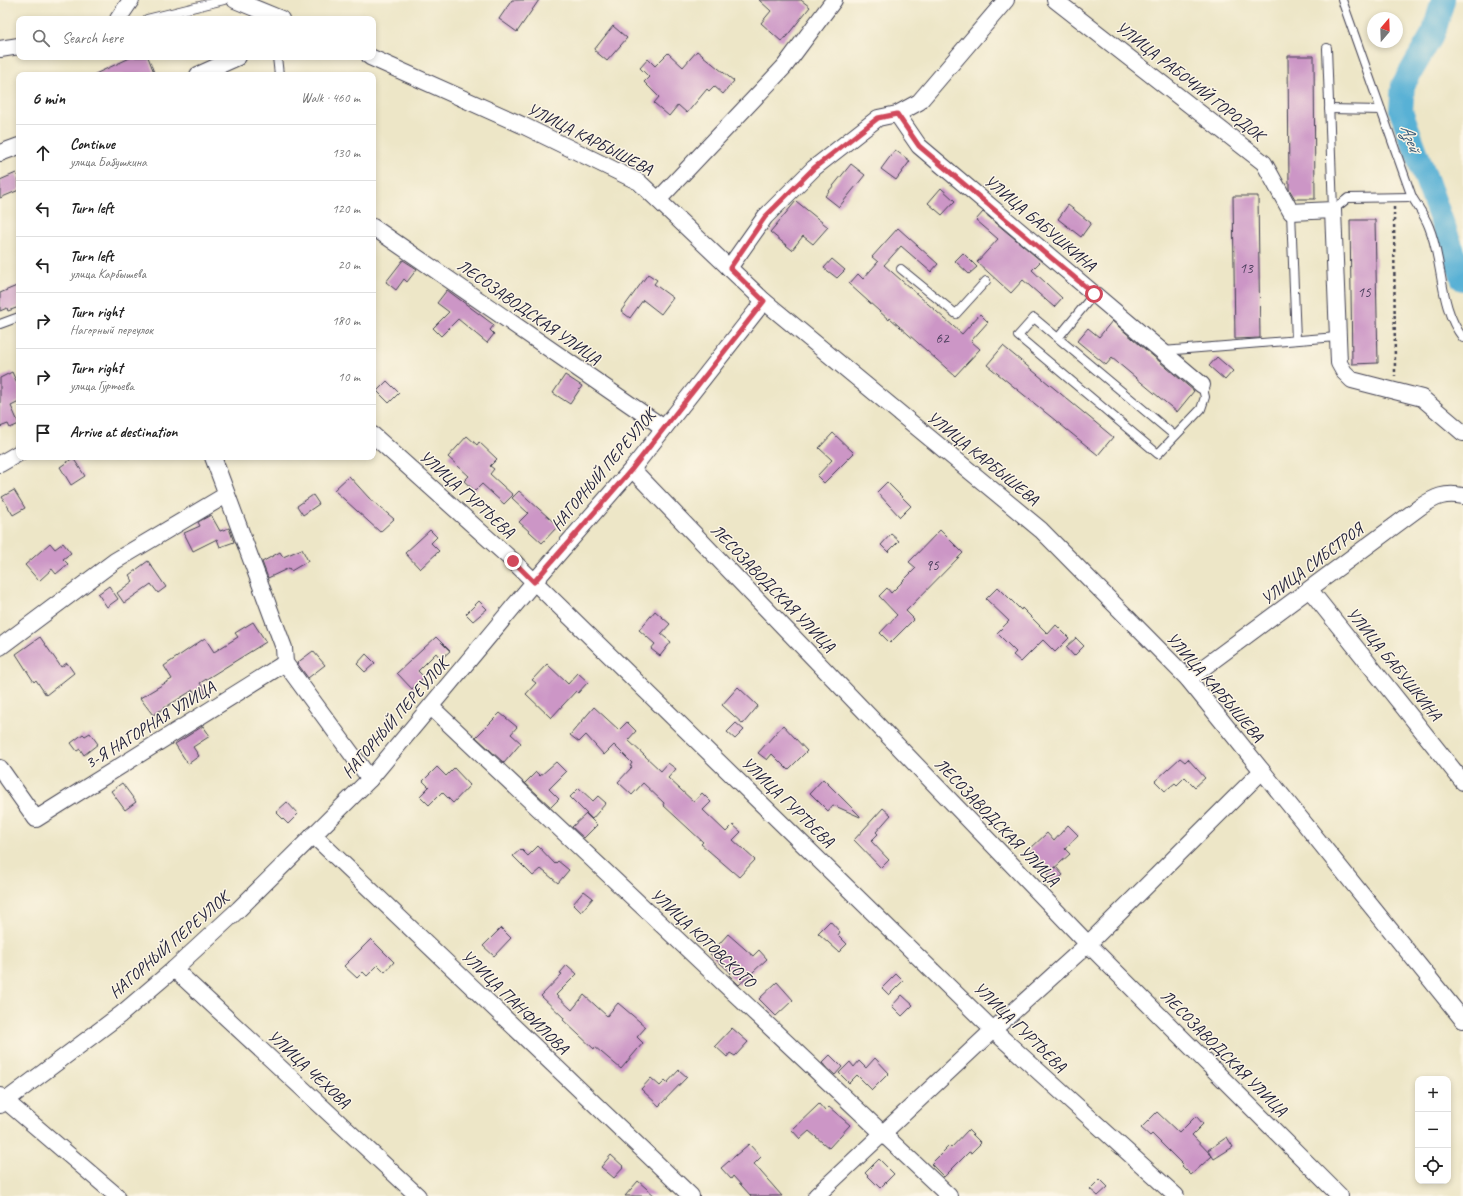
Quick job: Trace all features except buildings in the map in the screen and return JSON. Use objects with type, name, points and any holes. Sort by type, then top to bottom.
[{"type":"street","points":[[120,16],[131,0]]},
{"type":"street","points":[[235,0],[274,16]]},
{"type":"street","points":[[659,199],[784,67],[834,0]]},
{"type":"street","points":[[730,268],[765,217],[814,168],[878,118],[897,114],[919,102],[1006,0]]},
{"type":"street","name":"УЛИЦА РАБОЧИЙ ГОРОДОК","points":[[1055,0],[1264,163],[1291,212]]},
{"type":"street","points":[[0,49],[16,46]]},
{"type":"street","points":[[205,72],[231,60]]},
{"type":"street","name":"УЛИЦА КАРБЫШЕВА","points":[[376,60],[522,125],[639,182],[659,199],[764,301],[1041,530],[1188,679],[1463,1020]]},
{"type":"street","name":"УЛИЦА БАБУШКИНА","points":[[897,114],[919,146],[1202,385]]},
{"type":"street","points":[[0,153],[16,147]]},
{"type":"street","points":[[1291,212],[1333,210],[1337,337],[1339,363],[1344,372],[1352,380],[1422,398],[1463,433]]},
{"type":"street","name":"ЛЕСОЗАВОДСКАЯ УЛИЦА","points":[[376,229],[664,428]]},
{"type":"street","name":"НАГОРНЫЙ ПЕРЕУЛОК","points":[[2,1101],[95,1034],[174,969],[260,889],[313,834],[370,779],[534,582],[632,469],[764,301]]},
{"type":"street","name":"УЛИЦА ГУРТЬЕВА","points":[[376,438],[513,561],[993,1030],[1176,1196]]},
{"type":"street","points":[[0,464],[16,455]]},
{"type":"street","points":[[214,460],[284,648],[285,663],[370,779]]},
{"type":"street","name":"ЛЕСОЗАВОДСКАЯ УЛИЦА","points":[[632,469],[1088,944],[1340,1196]]},
{"type":"street","points":[[1457,495],[1463,482]]},
{"type":"street","name":"УЛИЦА СИБСТРОЯ","points":[[1188,679],[1420,507],[1442,494],[1457,495]]},
{"type":"street","points":[[0,647],[114,562],[226,495]]},
{"type":"street","name":"УЛИЦА БАБУШКИНА","points":[[1310,590],[1463,782]]},
{"type":"street","name":"3-Я НАГОРНАЯ УЛИЦА","points":[[0,768],[36,820],[285,663]]},
{"type":"street","name":"УЛИЦА КОТОВСКОГО","points":[[431,707],[949,1196]]},
{"type":"street","points":[[816,1196],[993,1030],[1088,944],[1262,771]]},
{"type":"street","name":"УЛИЦА ПАНФИЛОВА","points":[[313,834],[691,1196]]},
{"type":"street","name":"УЛИЦА ЧЕХОВА","points":[[174,969],[418,1196]]},
{"type":"street","points":[[2,1101],[117,1196]]},
{"type":"lane","points":[[159,16],[224,0]]},
{"type":"lane","points":[[1342,0],[1412,197],[1429,226],[1437,256],[1447,310],[1463,338]]},
{"type":"lane","points":[[1327,48],[1333,210]]},
{"type":"lane","points":[[277,60],[279,72]]},
{"type":"lane","points":[[1329,109],[1381,110]]},
{"type":"lane","points":[[1333,210],[1348,198],[1412,197]]},
{"type":"lane","points":[[1291,212],[1296,340]]},
{"type":"lane","points":[[901,268],[956,314],[986,281]]},
{"type":"lane","points":[[1058,338],[1094,294]]},
{"type":"lane","points":[[0,324],[16,318]]},
{"type":"lane","points":[[1175,436],[1034,318],[1018,336],[1158,454],[1201,409],[1205,397],[1202,385]]},
{"type":"lane","points":[[1162,351],[1337,337]]},
{"type":"path","points":[[1393,197],[1395,390]]},
{"type":"waterway","name":"Азей","points":[[1443,0],[1434,32],[1403,85],[1401,111],[1463,279]]},
{"type":"route","points":[[513,561],[534,582],[632,469],[764,301],[730,268],[765,217],[814,168],[878,118],[897,114],[919,146],[1094,294]]}]
